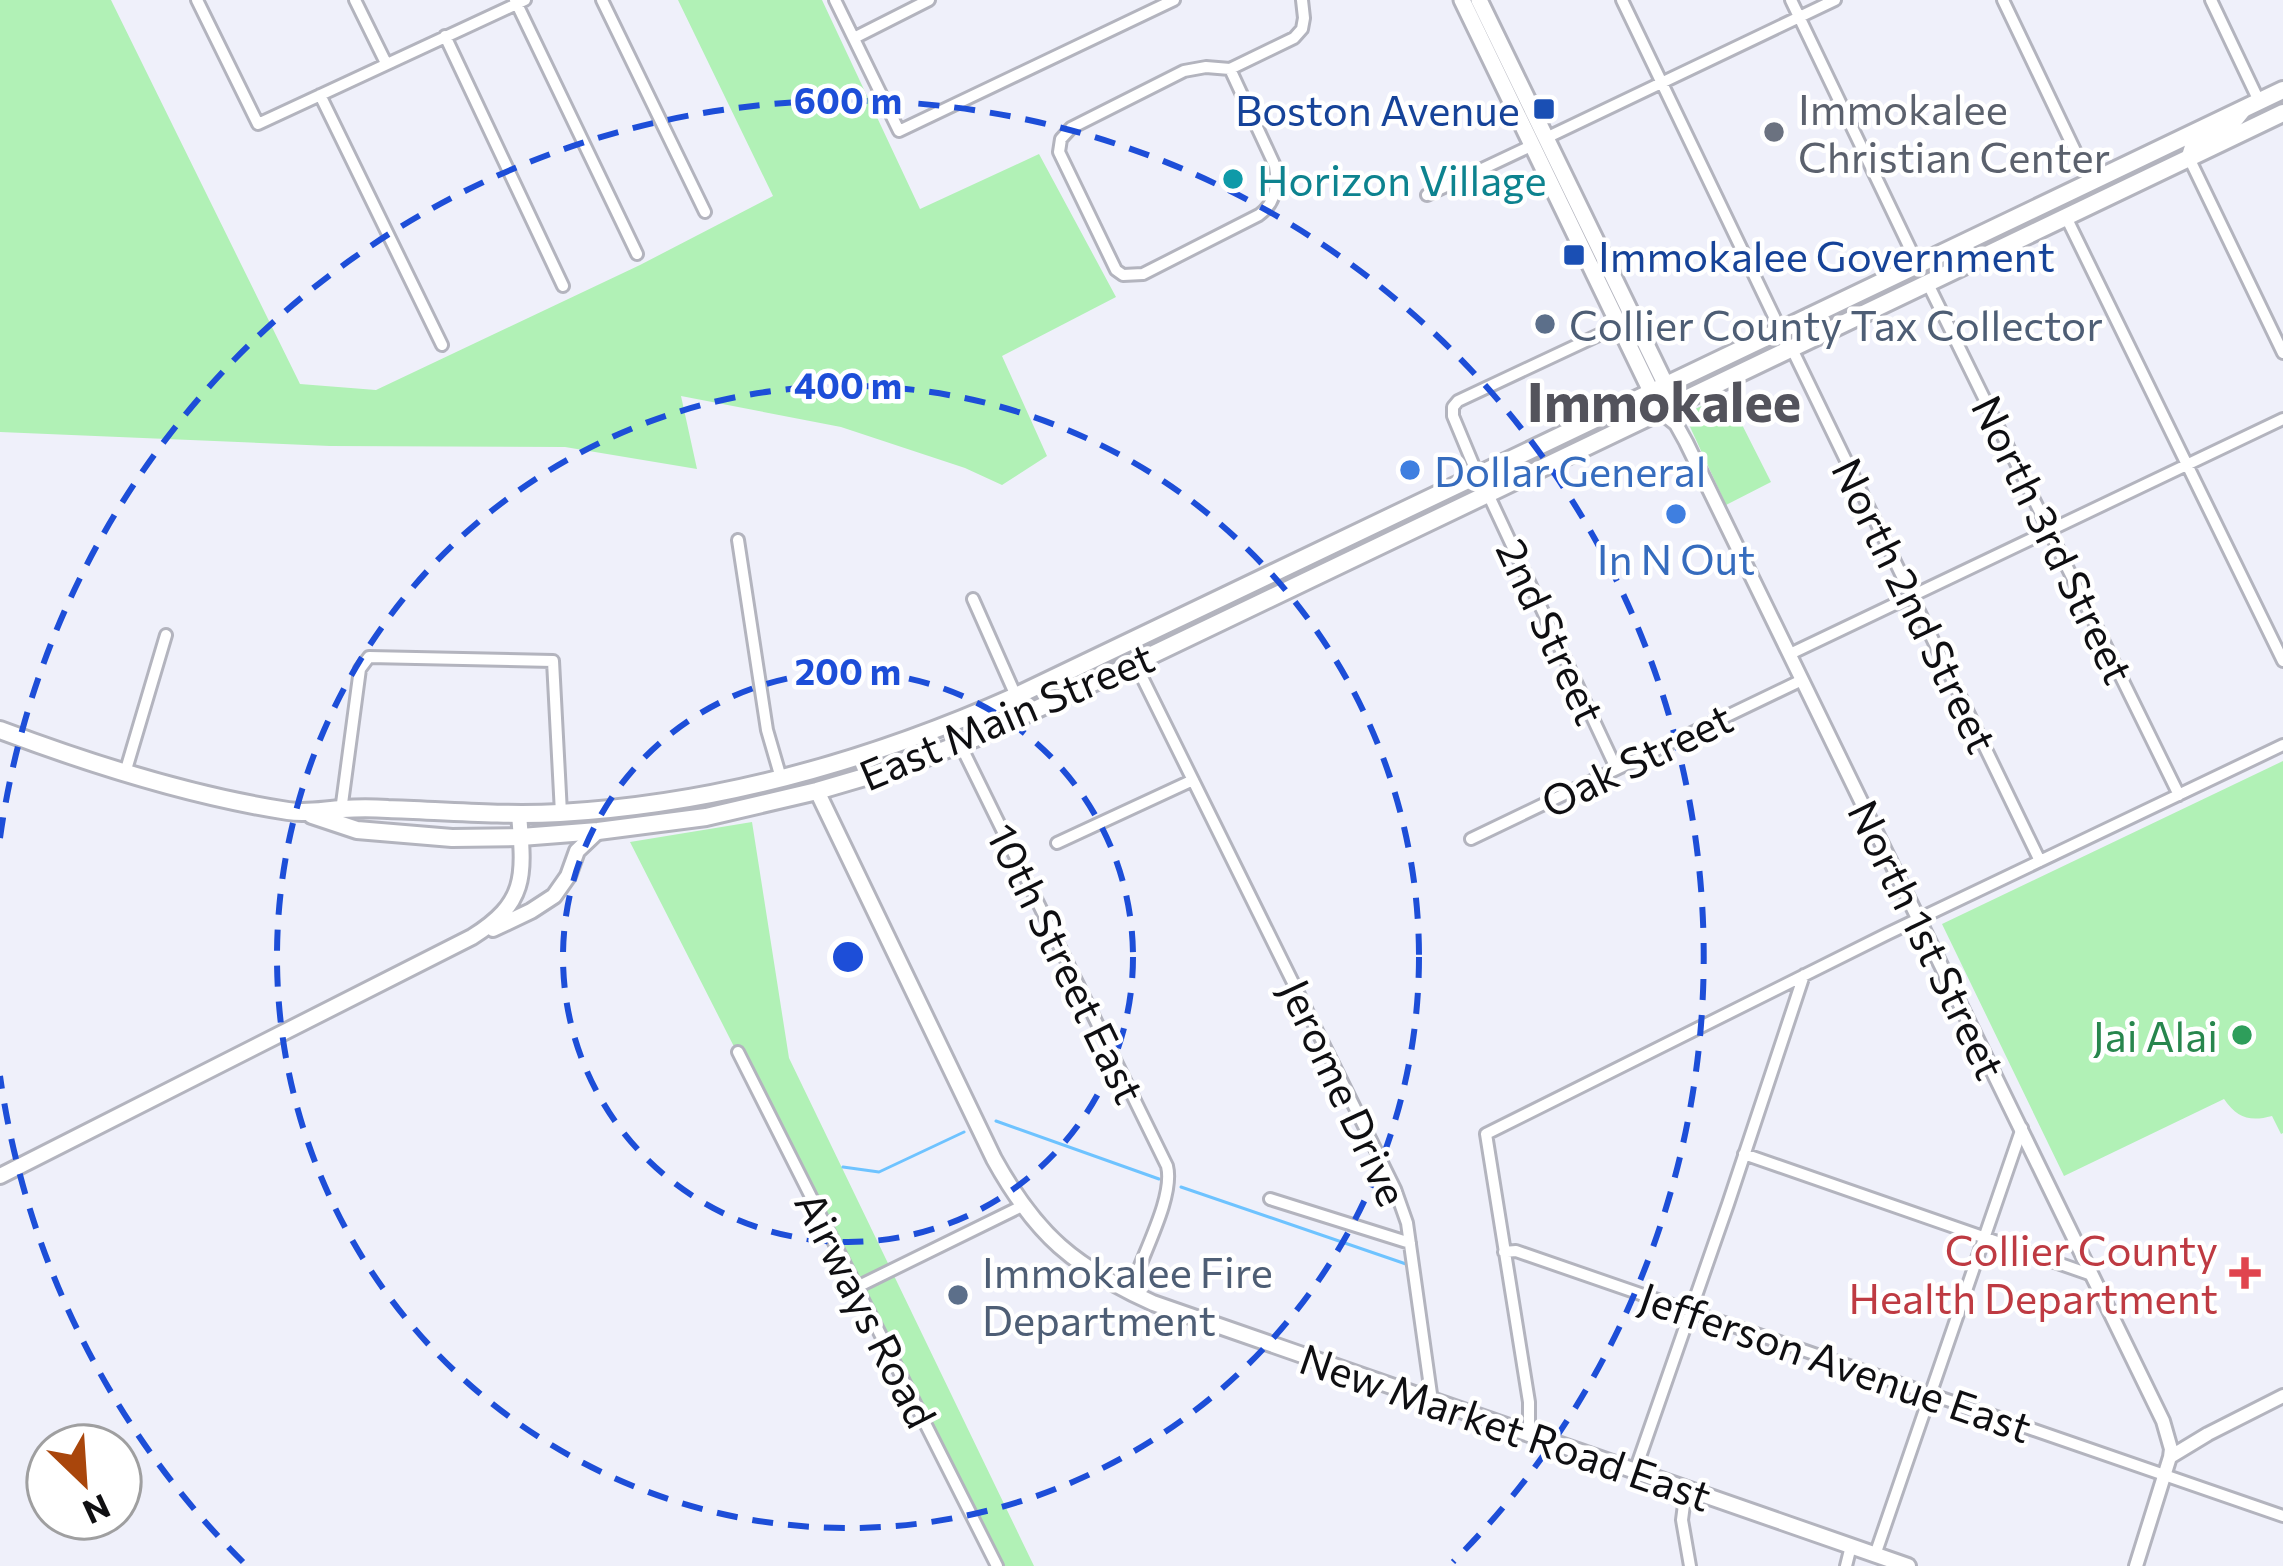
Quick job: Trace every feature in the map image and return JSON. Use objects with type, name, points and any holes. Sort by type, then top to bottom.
[{"type":"highway","name":"East Main Street","points":[[0,730],[125,773],[216,797],[341,817],[561,812],[662,801],[812,770],[910,740],[1016,697],[2283,90]]},
{"type":"highway","points":[[2235,136],[2264,109],[2252,105]]},
{"type":"highway","name":"East Main Street","points":[[341,817],[391,835],[520,837],[598,831],[706,817],[909,764],[1135,663],[1488,494],[1671,414],[1792,349],[2283,113]]},
{"type":"highway","points":[[1918,265],[1928,284]]},
{"type":"highway","points":[[1479,477],[1488,494]]},
{"type":"highway","points":[[1127,644],[1135,663]]},
{"type":"highway","points":[[812,770],[818,791]]},
{"type":"main road","points":[[1462,0],[1539,142],[1671,414]]},
{"type":"main road","points":[[1479,0],[1539,142]]},
{"type":"main road","points":[[2189,158],[2192,145],[2230,126],[2252,105]]},
{"type":"main road","points":[[2011,244],[2028,229],[2085,199],[2090,182]]},
{"type":"main road","points":[[1600,267],[1620,325],[1659,389]]},
{"type":"main road","name":"New Market Road East","points":[[818,791],[994,1159],[1022,1206],[1071,1257],[1108,1283],[1206,1323],[1907,1566]]},
{"type":"main road","points":[[472,937],[496,922],[512,902],[521,870],[519,814]]},
{"type":"main road","points":[[0,1176],[545,903],[561,888],[577,851],[598,831]]},
{"type":"street","points":[[197,0],[257,124],[519,1],[637,254]]},
{"type":"street","points":[[355,0],[386,63]]},
{"type":"street","points":[[602,0],[705,212]]},
{"type":"street","points":[[835,0],[899,131],[1174,0]]},
{"type":"street","points":[[854,38],[929,0]]},
{"type":"street","points":[[1230,69],[1274,166],[1274,196],[1259,215],[1143,274],[1123,275],[1116,270],[1059,152],[1061,139],[1071,128],[1184,71],[1230,69],[1294,38],[1302,28],[1302,0]]},
{"type":"street","points":[[1622,0],[1781,331]]},
{"type":"street","points":[[1791,0],[1918,265]]},
{"type":"street","points":[[1427,195],[1835,0]]},
{"type":"street","points":[[2003,0],[2090,182]]},
{"type":"street","points":[[2214,1],[2252,105]]},
{"type":"street","points":[[445,36],[563,286]]},
{"type":"street","points":[[320,95],[442,344]]},
{"type":"street","points":[[2189,158],[2283,353]]},
{"type":"street","points":[[2066,218],[2283,661]]},
{"type":"street","name":"North 3rd Street","points":[[1928,284],[2179,795]]},
{"type":"street","points":[[1479,477],[1453,416],[1458,401],[1620,325]]},
{"type":"street","name":"North 2nd Street","points":[[1792,349],[2040,861]]},
{"type":"street","name":"North 1st Street","points":[[1671,414],[2157,1406],[2170,1457]]},
{"type":"street","points":[[1790,654],[2283,419]]},
{"type":"street","name":"2nd Street","points":[[1488,494],[1616,768]]},
{"type":"street","points":[[738,540],[767,730],[781,778]]},
{"type":"street","points":[[974,599],[1016,697]]},
{"type":"street","points":[[125,773],[166,634]]},
{"type":"street","points":[[341,817],[360,669],[369,657],[553,661],[561,812]]},
{"type":"street","name":"Jerome Drive","points":[[1135,663],[1395,1190],[1407,1223],[1432,1401]]},
{"type":"street","name":"Oak Street","points":[[1471,839],[1802,680]]},
{"type":"street","name":"10th Street East","points":[[960,744],[1167,1166],[1169,1184],[1130,1293]]},
{"type":"street","points":[[1529,1434],[1529,1402],[1486,1134],[1918,919],[2283,745]]},
{"type":"street","points":[[1058,843],[1193,780]]},
{"type":"street","points":[[1634,1471],[1804,975]]},
{"type":"street","name":"Airways Road","points":[[738,1052],[998,1566]]},
{"type":"street","points":[[1875,1555],[2021,1128]]},
{"type":"street","points":[[1744,1154],[2094,1276]]},
{"type":"street","points":[[1270,1198],[1410,1244]]},
{"type":"street","points":[[856,1288],[1022,1206]]},
{"type":"street","name":"Jefferson Avenue East","points":[[1504,1252],[1516,1251],[2283,1516]]},
{"type":"street","points":[[2136,1566],[2170,1457],[2283,1396]]},
{"type":"street","points":[[1686,1489],[1682,1520],[1690,1566]]},
{"type":"street","points":[[1846,1566],[1851,1546]]},
{"type":"green space","points":[[0,0],[111,0],[300,384],[376,390],[640,265],[773,196],[678,0],[822,0],[920,209],[1039,154],[1116,297],[1002,356],[1047,456],[1002,485],[841,427],[681,396],[697,469],[565,447],[330,446],[0,432]]},
{"type":"green space","points":[[1727,395],[1771,482],[1726,505],[1685,416]]},
{"type":"green space","points":[[2283,761],[2283,1133],[2272,1116],[2245,1117],[2224,1099],[2064,1176],[1942,924]]},
{"type":"green space","points":[[752,822],[789,1058],[1034,1566],[998,1566],[630,842]]},
{"type":"waterway","points":[[996,1121],[1159,1179]]},
{"type":"waterway","points":[[843,1167],[879,1172],[964,1132]]},
{"type":"waterway","points":[[1181,1187],[1406,1264]]},
{"type":"place","name":"Boston Avenue","points":[[1544,109]]},
{"type":"place","name":"Immokalee Christian Center","points":[[1774,132]]},
{"type":"place","name":"Horizon Village","points":[[1233,179]]},
{"type":"place","name":"Immokalee Government","points":[[1574,255]]},
{"type":"place","name":"Collier County Tax Collector","points":[[1545,324]]},
{"type":"place","name":"Dollar General","points":[[1410,470]]},
{"type":"place","name":"In N Out","points":[[1676,514]]},
{"type":"place","name":"Jai Alai","points":[[2242,1035]]},
{"type":"place","name":"Collier County Health Department","points":[[2245,1273]]},
{"type":"place","name":"Immokalee Fire Department","points":[[958,1295]]},
{"type":"district","name":"Immokalee","points":[[1664,400]]}]
